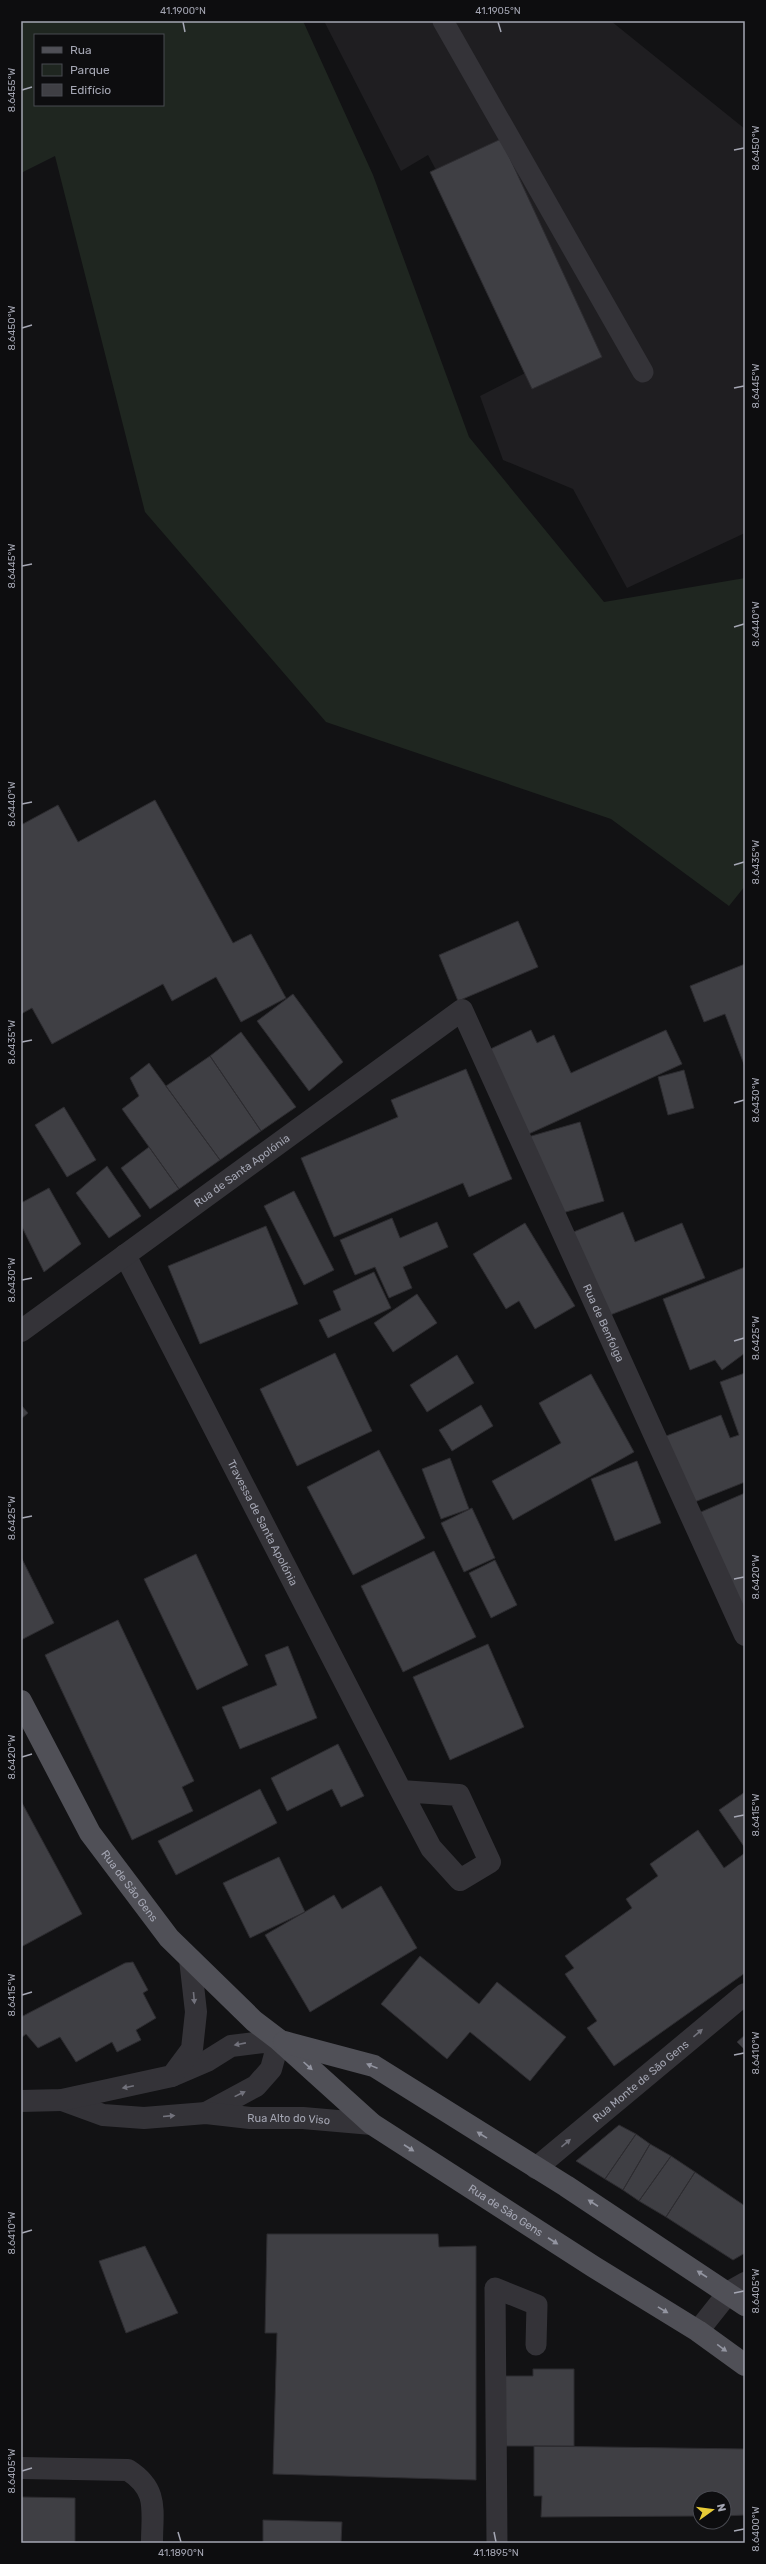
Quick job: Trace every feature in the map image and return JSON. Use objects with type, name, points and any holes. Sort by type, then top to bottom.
[{"type":"main road","name":"Rua de São Gens","points":[[21,1701],[90,1832],[169,1938],[254,2021],[279,2040],[372,2124],[594,2267],[698,2331],[745,2365]]},
{"type":"main road","name":"Rua de São Gens","points":[[279,2040],[374,2066],[536,2168],[740,2293]]},
{"type":"street","name":"Rua de Santa Apolónia","points":[[21,1331],[462,1010]]},
{"type":"street","name":"Rua de Benfolga","points":[[462,1010],[745,1635]]},
{"type":"street","name":"Travessa de Santa Apolónia","points":[[125,1255],[401,1791]]},
{"type":"street","points":[[172,2076],[192,2049],[196,2012],[190,1959]]},
{"type":"street","name":"Rua Monte de São Gens","points":[[536,2168],[745,1994]]},
{"type":"street","name":"Rua Alto do Viso","points":[[21,2101],[62,2100],[158,2081],[207,2062],[231,2046],[279,2040],[271,2069],[256,2086],[206,2113]]},
{"type":"street","name":"Rua Alto do Viso","points":[[62,2100],[103,2115],[144,2118],[206,2113],[250,2118],[303,2118],[372,2124]]},
{"type":"street","points":[[698,2331],[740,2293]]},
{"type":"street","points":[[21,2468],[128,2470],[143,2480],[151,2496],[152,2543]]},
{"type":"lane","points":[[443,21],[644,372]]},
{"type":"lane","points":[[497,2543],[495,2288],[537,2305],[536,2345]]},
{"type":"shaded area","points":[[324,21],[611,21],[745,129],[745,533],[627,588],[573,489],[503,460],[480,396],[541,365],[428,155],[401,171]]},
{"type":"green space","points":[[21,21],[303,21],[373,175],[469,437],[604,602],[745,578],[745,886],[729,906],[611,819],[326,722],[145,512],[55,156],[21,173]]},
{"type":"building","points":[[501,139],[602,357],[532,389],[430,172]]},
{"type":"building","points":[[155,800],[233,943],[251,934],[286,998],[241,1022],[216,977],[172,1001],[163,984],[52,1044],[32,1008],[21,1014],[21,825],[58,805],[78,842]]},
{"type":"building","points":[[518,921],[538,967],[458,1001],[439,955]]},
{"type":"building","points":[[745,964],[745,1067],[725,1014],[704,1022],[690,986]]},
{"type":"building","points":[[293,994],[343,1062],[309,1091],[257,1021]]},
{"type":"building","points":[[531,1030],[537,1043],[554,1035],[571,1073],[666,1030],[682,1064],[522,1137],[484,1052]]},
{"type":"building","points":[[241,1032],[296,1107],[261,1131],[210,1056]]},
{"type":"building","points":[[210,1056],[261,1131],[220,1160],[166,1086]]},
{"type":"building","points":[[149,1063],[220,1160],[179,1189],[122,1109],[139,1096],[130,1078]]},
{"type":"building","points":[[466,1069],[512,1179],[469,1197],[463,1183],[334,1237],[301,1158],[398,1117],[391,1100]]},
{"type":"building","points":[[684,1070],[694,1108],[668,1115],[658,1077]]},
{"type":"building","points":[[64,1107],[96,1160],[67,1177],[35,1125]]},
{"type":"building","points":[[580,1122],[604,1201],[552,1216],[528,1137]]},
{"type":"building","points":[[149,1147],[179,1189],[150,1209],[121,1168]]},
{"type":"building","points":[[107,1166],[141,1216],[109,1238],[76,1193]]},
{"type":"building","points":[[49,1188],[81,1244],[44,1272],[21,1225],[21,1203]]},
{"type":"building","points":[[294,1191],[334,1270],[304,1285],[264,1206]]},
{"type":"building","points":[[623,1212],[635,1242],[682,1223],[705,1278],[605,1317],[571,1233]]},
{"type":"building","points":[[392,1218],[400,1238],[437,1222],[448,1247],[403,1267],[412,1288],[389,1298],[375,1267],[355,1275],[340,1240]]},
{"type":"building","points":[[525,1223],[575,1306],[535,1329],[519,1301],[506,1309],[473,1254]]},
{"type":"building","points":[[266,1226],[298,1304],[200,1344],[168,1266]]},
{"type":"building","points":[[745,1267],[745,1353],[722,1370],[715,1360],[690,1370],[663,1299]]},
{"type":"building","points":[[374,1272],[391,1308],[328,1338],[319,1320],[341,1310],[333,1291]]},
{"type":"building","points":[[417,1294],[437,1323],[393,1352],[374,1323]]},
{"type":"building","points":[[335,1353],[372,1431],[297,1466],[260,1389]]},
{"type":"building","points":[[457,1355],[474,1383],[427,1412],[410,1385]]},
{"type":"building","points":[[745,1373],[745,1482],[687,1505],[661,1438],[721,1415],[730,1438],[739,1435],[720,1382]]},
{"type":"building","points":[[591,1374],[634,1452],[513,1520],[492,1481],[561,1443],[539,1403]]},
{"type":"building","points":[[21,1405],[28,1413],[21,1419]]},
{"type":"building","points":[[481,1405],[493,1426],[452,1451],[439,1430]]},
{"type":"building","points":[[379,1450],[425,1538],[353,1575],[307,1487]]},
{"type":"building","points":[[450,1458],[469,1509],[441,1519],[422,1469]]},
{"type":"building","points":[[637,1461],[661,1523],[615,1541],[591,1479]]},
{"type":"building","points":[[745,1493],[745,1635],[694,1515]]},
{"type":"building","points":[[472,1508],[495,1558],[464,1572],[441,1523]]},
{"type":"building","points":[[434,1551],[476,1637],[403,1672],[361,1586]]},
{"type":"building","points":[[196,1554],[248,1665],[197,1690],[144,1579]]},
{"type":"building","points":[[21,1557],[54,1623],[21,1640]]},
{"type":"building","points":[[495,1560],[517,1605],[491,1618],[469,1573]]},
{"type":"building","points":[[118,1620],[194,1781],[182,1787],[193,1811],[132,1840],[45,1655]]},
{"type":"building","points":[[488,1644],[524,1727],[450,1760],[413,1677]]},
{"type":"building","points":[[288,1646],[317,1718],[240,1749],[222,1707],[277,1685],[265,1655]]},
{"type":"building","points":[[338,1744],[364,1796],[341,1807],[332,1789],[287,1811],[271,1778]]},
{"type":"building","points":[[260,1789],[277,1823],[176,1875],[158,1841]]},
{"type":"building","points":[[745,1792],[745,1848],[719,1810]]},
{"type":"building","points":[[21,1801],[82,1914],[21,1947]]},
{"type":"building","points":[[698,1830],[724,1868],[745,1853],[745,1973],[614,2066],[587,2028],[597,2021],[565,1974],[574,1968],[565,1956],[632,1908],[626,1899],[658,1876],[650,1864]]},
{"type":"building","points":[[279,1857],[305,1912],[250,1938],[223,1883]]},
{"type":"building","points":[[381,1886],[417,1948],[310,2012],[265,1935],[334,1895],[342,1909]]},
{"type":"building","points":[[420,1956],[479,2004],[497,1982],[566,2037],[530,2081],[470,2032],[447,2059],[381,2004]]},
{"type":"building","points":[[133,1962],[148,1990],[143,1993],[156,2018],[136,2030],[141,2040],[117,2052],[112,2042],[76,2062],[60,2037],[38,2048],[26,2034],[21,2038],[21,2017],[125,1963]]},
{"type":"building","points":[[745,2035],[745,2050],[737,2042]]},
{"type":"building","points":[[619,2125],[636,2134],[605,2179],[576,2161]]},
{"type":"building","points":[[636,2134],[650,2144],[623,2190],[605,2179]]},
{"type":"building","points":[[650,2144],[671,2156],[639,2201],[623,2190]]},
{"type":"building","points":[[671,2156],[695,2172],[666,2217],[639,2201]]},
{"type":"building","points":[[695,2172],[745,2206],[745,2253],[733,2260],[666,2217]]},
{"type":"building","points":[[267,2234],[438,2234],[439,2247],[476,2246],[476,2480],[273,2474],[277,2333],[265,2333]]},
{"type":"building","points":[[145,2246],[178,2313],[126,2333],[99,2261]]},
{"type":"building","points":[[533,2369],[574,2369],[574,2446],[506,2446],[504,2376],[533,2376]]},
{"type":"building","points":[[534,2446],[745,2449],[745,2515],[732,2516],[732,2490],[692,2490],[692,2516],[541,2517],[542,2496],[534,2496]]},
{"type":"building","points":[[21,2497],[75,2498],[75,2543],[21,2543]]},
{"type":"building","points":[[263,2520],[342,2522],[341,2543],[263,2543]]}]
